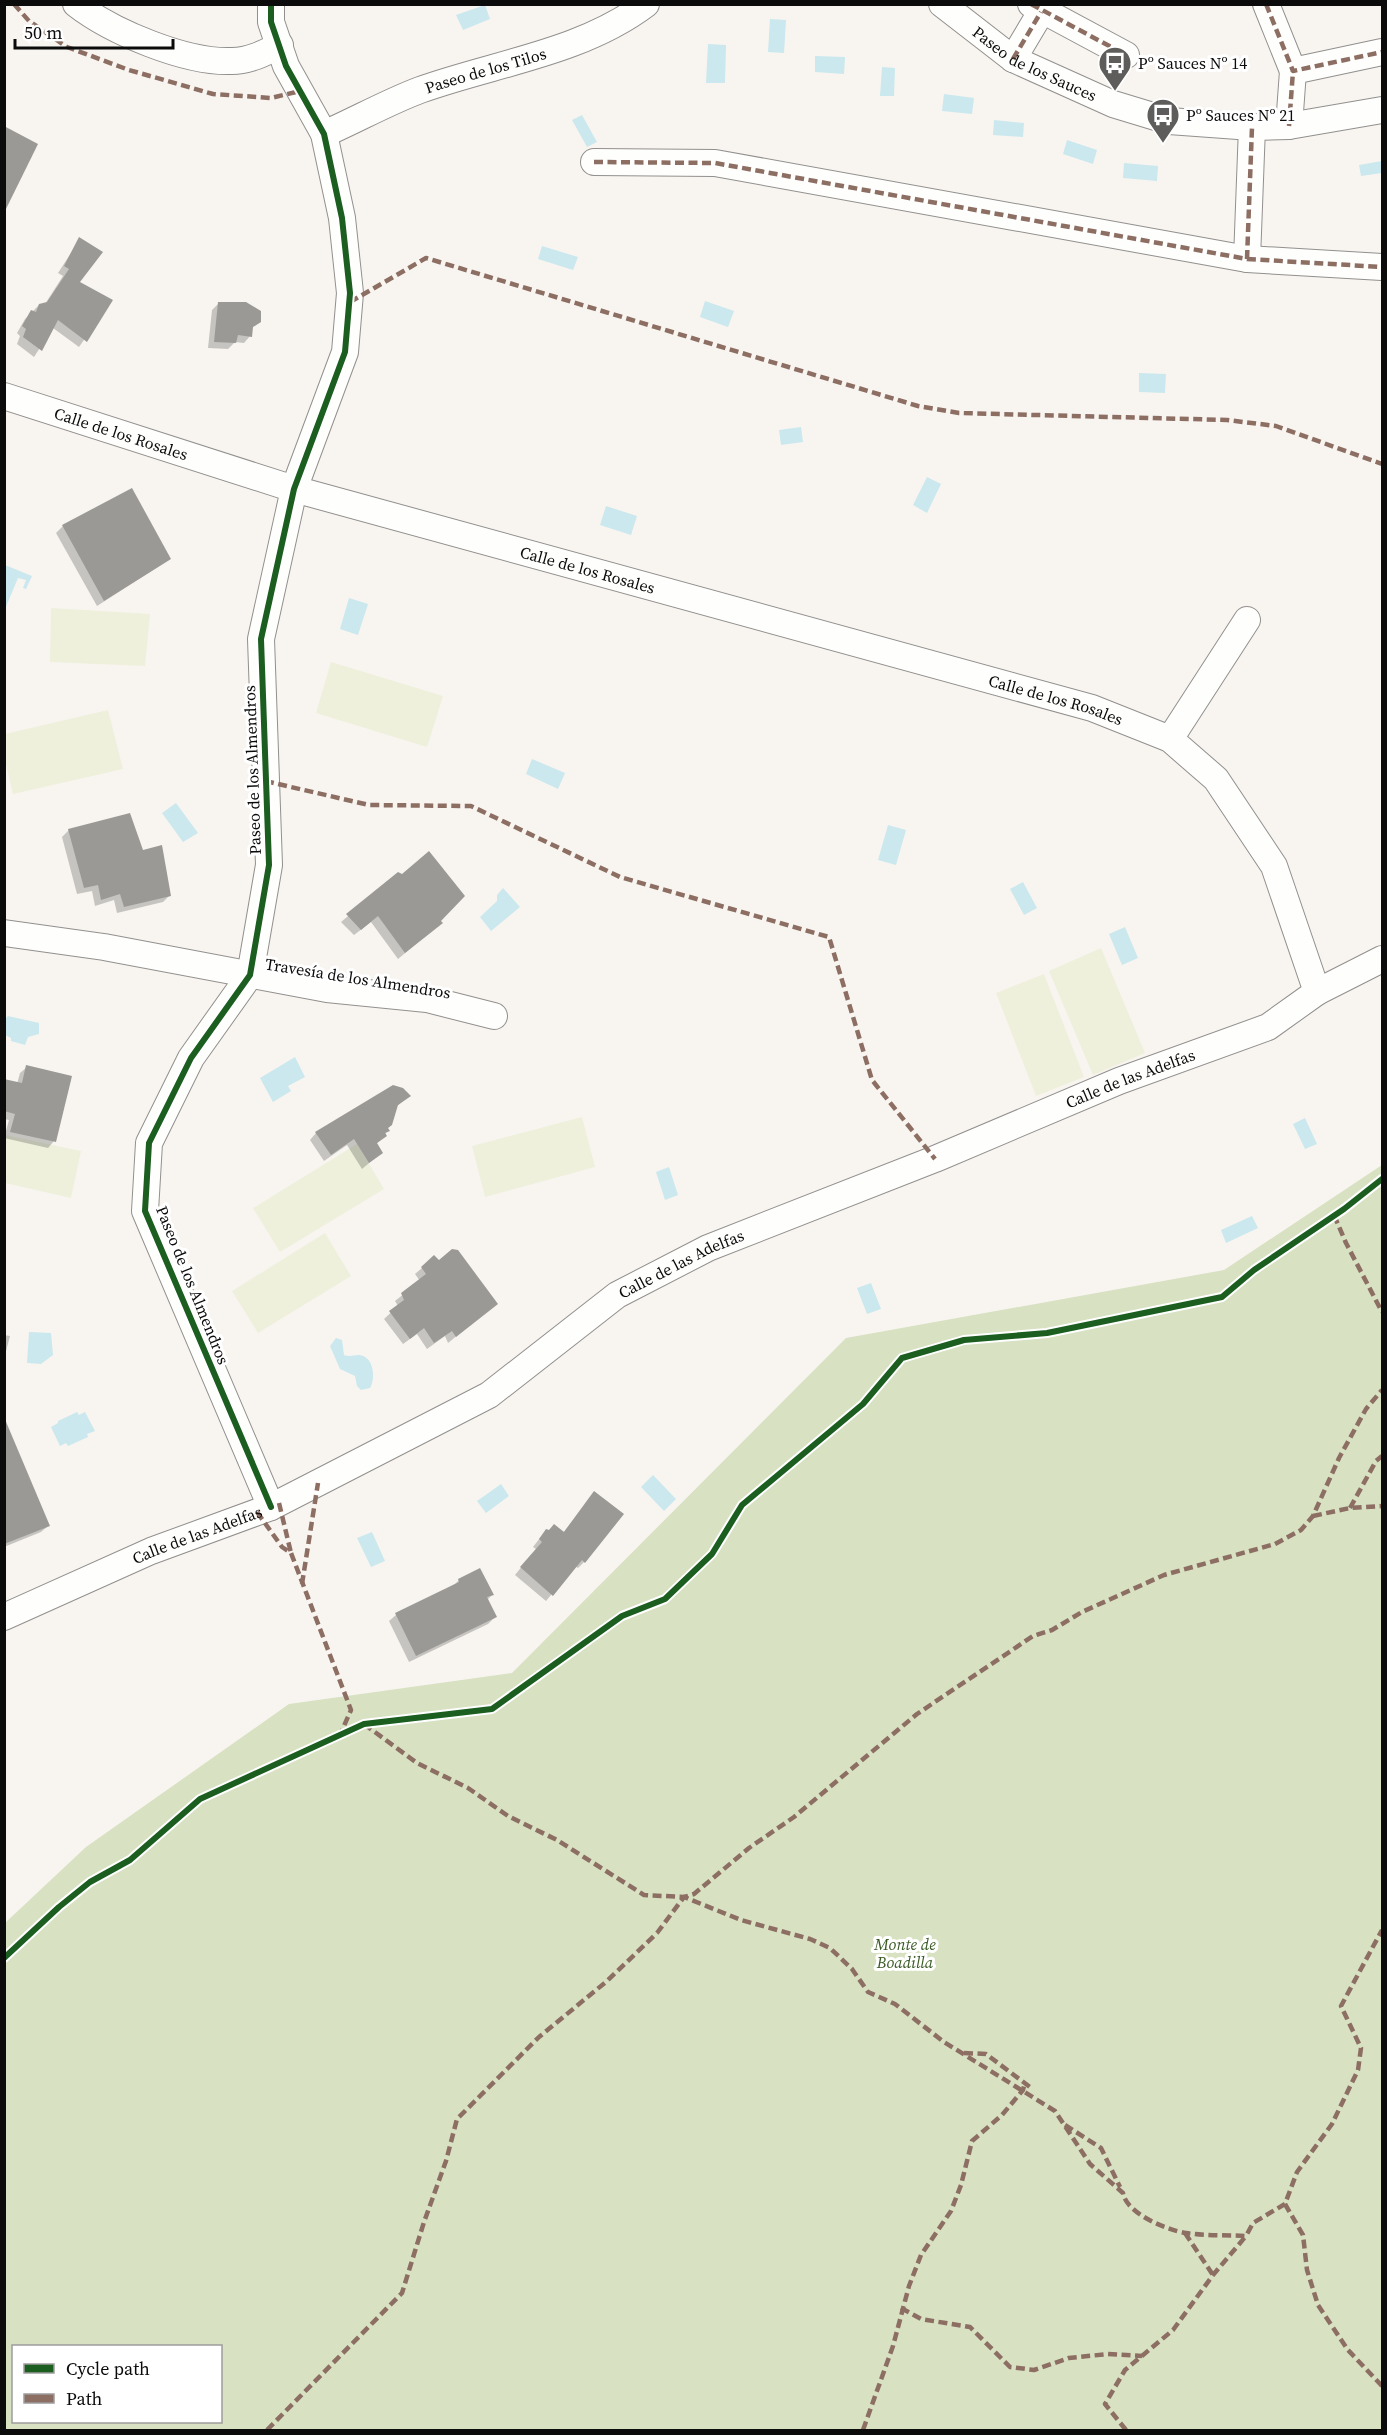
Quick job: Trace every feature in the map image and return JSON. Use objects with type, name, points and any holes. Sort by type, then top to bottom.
[{"type":"street","points":[[76,4],[101,22],[211,61],[234,61],[256,57],[280,45]]},
{"type":"street","name":"Paseo de los Almendros","points":[[271,4],[271,22],[286,66],[324,134],[342,218],[350,302],[345,351],[294,489],[261,639],[269,865],[250,975],[191,1058],[149,1143],[145,1211],[271,1507]]},
{"type":"street","name":"Paseo de los Tilos","points":[[324,134],[420,91],[528,59],[623,22],[646,4]]},
{"type":"street","name":"Paseo de los Sauces","points":[[942,4],[1013,59],[1113,104],[1169,121],[1252,127],[1289,126],[1383,110]]},
{"type":"street","points":[[1266,4],[1293,71],[1289,126]]},
{"type":"street","points":[[1013,59],[1036,8],[1126,55]]},
{"type":"street","points":[[1293,71],[1383,52]]},
{"type":"street","points":[[1247,259],[1252,127]]},
{"type":"street","points":[[594,162],[715,163],[1247,259],[1383,267]]},
{"type":"street","name":"Calle de los Rosales","points":[[4,396],[294,489],[1092,708],[1170,740],[1216,779],[1274,866],[1317,992]]},
{"type":"street","points":[[1170,740],[1248,620]]},
{"type":"street","name":"Travesía de los Almendros","points":[[4,933],[104,947],[327,989],[427,999],[494,1016]]},
{"type":"street","name":"Calle de las Adelfas","points":[[4,1617],[151,1551],[271,1507],[489,1395],[617,1295],[708,1248],[935,1159],[1119,1081],[1268,1028],[1317,992],[1383,959]]},
{"type":"green space","points":[[51,608],[150,614],[145,666],[50,662]]},
{"type":"green space","points":[[331,662],[443,696],[427,747],[316,713]]},
{"type":"green space","points":[[108,710],[123,769],[13,794],[5,760],[5,734]]},
{"type":"green space","points":[[1101,948],[1145,1053],[1093,1075],[1049,971]]},
{"type":"green space","points":[[1044,974],[1084,1077],[1036,1096],[996,993]]},
{"type":"green space","points":[[582,1117],[595,1167],[485,1197],[472,1146]]},
{"type":"green space","points":[[5,1135],[81,1151],[71,1198],[5,1183]]},
{"type":"green space","points":[[357,1144],[384,1189],[280,1252],[253,1208]]},
{"type":"green space","name":"Monte de Boadilla","points":[[1382,1165],[1382,2430],[5,2430],[5,1923],[86,1847],[289,1704],[512,1673],[846,1338],[1224,1270]]},
{"type":"green space","points":[[325,1233],[351,1276],[258,1333],[232,1291]]},
{"type":"water","points":[[485,5],[490,19],[463,30],[456,15]]},
{"type":"water","points":[[770,19],[786,20],[784,53],[768,52]]},
{"type":"water","points":[[708,44],[726,45],[725,83],[706,83]]},
{"type":"water","points":[[815,56],[845,57],[844,74],[815,72]]},
{"type":"water","points":[[882,67],[895,68],[894,96],[880,96]]},
{"type":"water","points":[[944,94],[974,98],[972,114],[942,111]]},
{"type":"water","points":[[582,115],[597,142],[587,147],[572,120]]},
{"type":"water","points":[[994,120],[1024,123],[1023,137],[993,135]]},
{"type":"water","points":[[1067,140],[1097,150],[1093,164],[1063,154]]},
{"type":"water","points":[[1382,161],[1382,173],[1361,176],[1359,165]]},
{"type":"water","points":[[1124,163],[1158,166],[1157,181],[1123,178]]},
{"type":"water","points":[[542,246],[578,257],[573,270],[538,259]]},
{"type":"water","points":[[705,301],[734,311],[728,327],[700,317]]},
{"type":"water","points":[[1139,373],[1166,374],[1165,393],[1139,392]]},
{"type":"water","points":[[801,427],[803,442],[781,445],[779,430]]},
{"type":"water","points":[[927,477],[941,484],[927,513],[913,505]]},
{"type":"water","points":[[606,506],[637,516],[631,535],[600,525]]},
{"type":"water","points":[[5,565],[32,576],[26,589],[23,588],[26,580],[18,578],[5,609]]},
{"type":"water","points":[[349,598],[368,604],[358,635],[340,629]]},
{"type":"water","points":[[532,759],[565,773],[558,789],[526,774]]},
{"type":"water","points":[[176,803],[198,833],[183,842],[162,813]]},
{"type":"water","points":[[888,825],[906,830],[896,865],[878,860]]},
{"type":"water","points":[[1023,882],[1037,908],[1024,915],[1010,889]]},
{"type":"water","points":[[503,888],[520,907],[491,931],[480,917],[497,901],[497,895]]},
{"type":"water","points":[[1125,927],[1138,958],[1122,965],[1109,934]]},
{"type":"water","points":[[8,1016],[39,1023],[39,1034],[28,1037],[25,1045],[11,1041],[11,1038],[5,1035],[5,1019]]},
{"type":"water","points":[[295,1057],[305,1077],[288,1086],[291,1091],[273,1102],[260,1078]]},
{"type":"water","points":[[1305,1118],[1317,1144],[1305,1149],[1293,1124]]},
{"type":"water","points":[[669,1167],[678,1195],[665,1200],[656,1172]]},
{"type":"water","points":[[1252,1216],[1258,1228],[1226,1243],[1221,1230]]},
{"type":"water","points":[[871,1283],[881,1309],[867,1314],[857,1288]]},
{"type":"water","points":[[29,1332],[51,1333],[53,1355],[41,1364],[27,1363]]},
{"type":"water","points":[[336,1338],[342,1340],[344,1355],[359,1355],[368,1359],[373,1374],[370,1388],[361,1390],[357,1386],[355,1376],[340,1369],[330,1346]]},
{"type":"water","points":[[77,1412],[79,1415],[85,1412],[95,1431],[87,1434],[88,1437],[68,1446],[66,1443],[60,1446],[51,1427]]},
{"type":"water","points":[[653,1475],[676,1499],[664,1511],[641,1487]]},
{"type":"water","points":[[501,1484],[509,1496],[486,1513],[477,1501]]},
{"type":"water","points":[[372,1532],[385,1561],[371,1567],[357,1538]]},
{"type":"building","points":[[4,126],[38,144],[4,213]]},
{"type":"building","points":[[79,237],[103,252],[80,282],[113,300],[87,342],[58,320],[42,351],[23,337],[26,329],[22,326],[31,310],[36,312],[39,304],[47,302],[69,269],[64,266]]},
{"type":"building","points":[[218,302],[246,302],[261,311],[261,322],[253,327],[252,337],[238,335],[236,343],[214,342]]},
{"type":"building","points":[[132,488],[171,559],[104,601],[62,525]]},
{"type":"building","points":[[130,813],[143,850],[162,845],[171,896],[124,907],[120,894],[101,900],[98,885],[84,888],[68,829]]},
{"type":"building","points":[[429,851],[465,896],[441,921],[443,923],[405,953],[378,916],[361,930],[346,914],[398,872],[402,874]]},
{"type":"building","points":[[26,1065],[72,1076],[56,1142],[10,1132],[15,1114],[4,1111],[4,1079],[22,1083]]},
{"type":"building","points":[[393,1085],[403,1088],[411,1096],[398,1105],[392,1125],[388,1128],[390,1131],[385,1133],[387,1136],[377,1143],[383,1153],[369,1163],[354,1139],[331,1155],[315,1132]]},
{"type":"building","points":[[452,1249],[458,1250],[498,1304],[456,1337],[452,1331],[434,1343],[424,1328],[410,1339],[389,1311],[404,1300],[401,1293],[426,1274],[421,1267],[434,1255],[439,1260]]},
{"type":"building","points":[[4,1417],[50,1526],[4,1544]]},
{"type":"building","points":[[594,1491],[624,1514],[585,1563],[582,1560],[553,1596],[520,1567],[542,1542],[539,1539],[546,1529],[549,1530],[554,1524],[564,1532]]},
{"type":"building","points":[[480,1568],[494,1595],[487,1597],[497,1617],[416,1656],[395,1613],[459,1582],[458,1579]]},
{"type":"marked path","points":[[14,4],[29,21],[67,47],[129,70],[213,94],[271,98],[300,91]]},
{"type":"marked path","points":[[1031,4],[1126,55]]},
{"type":"marked path","points":[[1266,4],[1293,71],[1382,52]]},
{"type":"marked path","points":[[1013,59],[1041,12]]},
{"type":"marked path","points":[[1289,126],[1293,71]]},
{"type":"marked path","points":[[1247,259],[1252,127]]},
{"type":"marked path","points":[[594,162],[715,163],[1247,259],[1382,267]]},
{"type":"marked path","points":[[350,302],[426,258],[918,406],[959,413],[1227,420],[1276,426],[1382,464]]},
{"type":"marked path","points":[[265,781],[369,805],[471,806],[620,877],[829,937],[872,1080],[935,1159]]},
{"type":"marked path","points":[[1334,1215],[1382,1312]]},
{"type":"marked path","points":[[267,2430],[402,2293],[446,2161],[457,2119],[539,2037],[607,1981],[657,1933],[684,1897],[694,1894],[749,1848],[794,1817],[917,1714],[1033,1636],[1052,1630],[1082,1612],[1164,1575],[1275,1544],[1301,1530],[1313,1516],[1339,1458],[1366,1409],[1382,1390]]},
{"type":"marked path","points":[[1350,1508],[1376,1461],[1382,1456]]},
{"type":"marked path","points":[[302,1584],[318,1483]]},
{"type":"marked path","points":[[279,1503],[291,1553]]},
{"type":"marked path","points":[[1313,1516],[1350,1508],[1382,1506]]},
{"type":"marked path","points":[[257,1512],[282,1547],[291,1553],[351,1710],[340,1735]]},
{"type":"marked path","points":[[364,1724],[417,1763],[468,1788],[508,1816],[557,1840],[644,1895],[684,1897],[741,1920],[810,1939],[830,1948],[852,1969],[868,1992],[895,2004],[944,2042],[1055,2111],[1090,2164],[1123,2193],[1131,2207],[1139,2214],[1158,2224],[1186,2233],[1246,2236],[1253,2223],[1285,2204],[1297,2172],[1332,2124],[1358,2070],[1361,2048],[1341,2006],[1382,1930]]},
{"type":"marked path","points":[[964,2053],[986,2054],[1030,2087]]},
{"type":"marked path","points":[[863,2430],[893,2346],[909,2286],[921,2255],[951,2211],[961,2185],[972,2141],[1002,2115],[1023,2090],[1025,2082]]},
{"type":"marked path","points":[[1065,2125],[1101,2148],[1120,2187]]},
{"type":"marked path","points":[[1285,2204],[1303,2235],[1307,2270],[1318,2305],[1348,2350],[1382,2386]]},
{"type":"marked path","points":[[1185,2233],[1213,2275]]},
{"type":"marked path","points":[[1126,2430],[1105,2404],[1125,2370],[1173,2330],[1213,2275],[1246,2236]]},
{"type":"marked path","points":[[901,2308],[921,2319],[970,2327],[1010,2367],[1034,2370],[1069,2358],[1108,2354],[1142,2356]]},
{"type":"cycle path","points":[[271,4],[271,22],[286,66],[324,134],[342,218],[350,293],[345,352],[294,489],[261,639],[269,865],[250,975],[191,1058],[149,1143],[145,1211],[271,1507]]},
{"type":"cycle path","points":[[4,1958],[59,1907],[90,1882],[130,1860],[200,1799],[364,1724],[492,1709],[622,1616],[665,1599],[712,1554],[742,1505],[863,1404],[902,1358],[964,1340],[1047,1333],[1222,1297],[1254,1270],[1344,1209],[1382,1179]]},
{"type":"place","name":"Pº Sauces Nº 14","points":[[1115,92]]},
{"type":"place","name":"Pº Sauces Nº 21","points":[[1163,144]]}]
